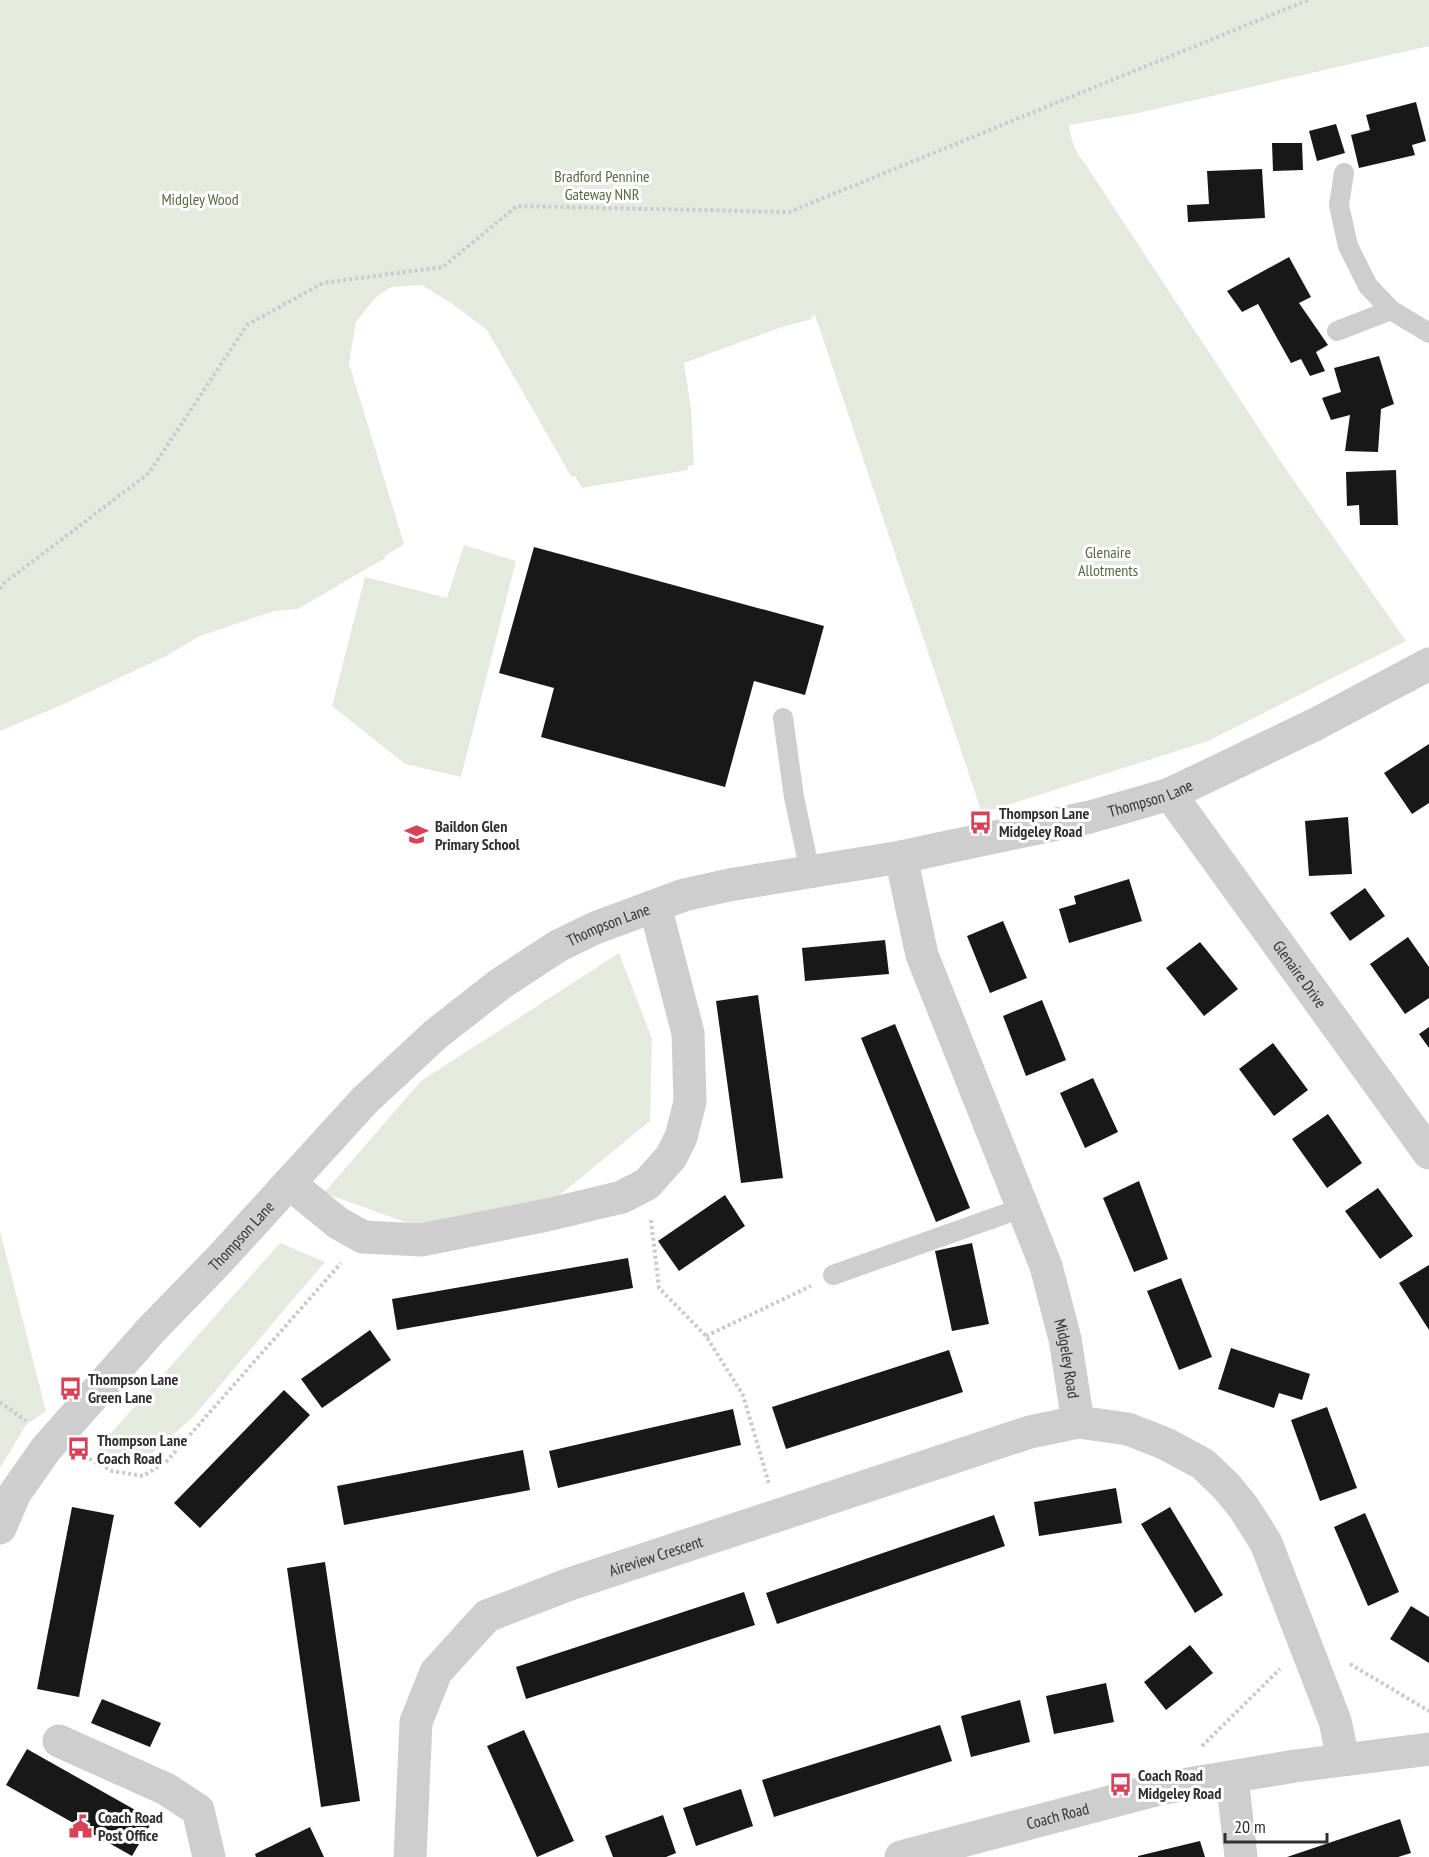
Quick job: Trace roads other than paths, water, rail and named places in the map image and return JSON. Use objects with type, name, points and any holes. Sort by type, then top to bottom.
[{"type":"street","name":"Thompson Lane","points":[[0,1528],[15,1493],[46,1449],[151,1330],[220,1259],[365,1100],[436,1034],[500,984],[567,942],[595,928],[684,895],[729,885],[901,857],[1090,817],[1170,794],[1316,724],[1429,664]]},
{"type":"street","name":"Glenaire Drive","points":[[1170,794],[1429,1153]]},
{"type":"street","name":"Midgeley Road","points":[[901,857],[922,956],[1046,1266],[1065,1339],[1078,1422],[1128,1429],[1166,1444],[1203,1464],[1226,1486],[1244,1508],[1266,1543],[1335,1721],[1343,1759]]},
{"type":"street","points":[[289,1183],[338,1223],[363,1237],[422,1240],[548,1215],[622,1197],[647,1184],[671,1157],[681,1137],[690,1102],[688,1033],[655,906]]},
{"type":"street","name":"Aireview Crescent","points":[[410,1857],[416,1722],[436,1672],[487,1616],[570,1584],[1030,1432],[1078,1422]]},
{"type":"street","points":[[59,1741],[165,1789],[198,1810],[209,1857]]},
{"type":"street","name":"Coach Road","points":[[901,1857],[1160,1789],[1343,1759],[1429,1749]]},
{"type":"street","points":[[1232,1777],[1242,1857]]},
{"type":"lane","points":[[1344,173],[1340,205],[1348,246],[1368,286],[1391,310],[1429,333]]},
{"type":"lane","points":[[1337,331],[1391,310]]},
{"type":"lane","points":[[783,718],[794,797],[810,873]]},
{"type":"lane","points":[[833,1275],[1022,1208]]},
{"type":"place","name":"Thompson Lane Midgeley Road","points":[[981,822]]},
{"type":"place","name":"Baildon Glen Primary School","points":[[417,835]]},
{"type":"place","name":"Thompson Lane Green Lane","points":[[70,1388]]},
{"type":"place","name":"Thompson Lane Coach Road","points":[[79,1449]]},
{"type":"place","name":"Coach Road Midgeley Road","points":[[1120,1784]]},
{"type":"place","name":"Coach Road Post Office","points":[[80,1826]]},
{"type":"park label","name":"Bradford Pennine Gateway NNR","points":[[602,185]]},
{"type":"park label","name":"Midgley Wood","points":[[200,199]]},
{"type":"park label","name":"Glenaire Allotments","points":[[1108,561]]}]
